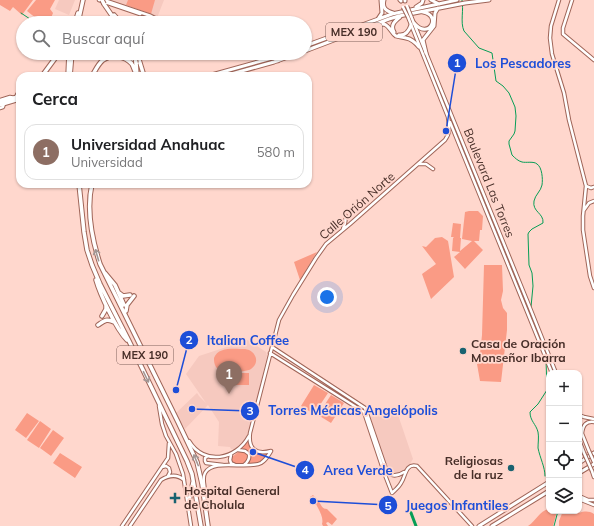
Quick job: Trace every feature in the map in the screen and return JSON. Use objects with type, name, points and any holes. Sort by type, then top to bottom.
[{"type":"highway","points":[[79,16],[82,0]]},
{"type":"highway","points":[[103,2],[112,16]]},
{"type":"highway","points":[[103,2],[115,16]]},
{"type":"highway","points":[[45,72],[54,60]]},
{"type":"highway","points":[[69,60],[69,72]]},
{"type":"highway","points":[[70,72],[71,60]]},
{"type":"highway","points":[[95,72],[104,60]]},
{"type":"highway","points":[[128,60],[135,72]]},
{"type":"highway","points":[[134,60],[141,66]]},
{"type":"highway","points":[[136,60],[137,72]]},
{"type":"highway","points":[[138,60],[143,72]]},
{"type":"highway","name":"MEX 190","points":[[79,188],[84,232],[89,256],[96,274],[185,456],[193,481],[200,526]]},
{"type":"highway","name":"MEX 190","points":[[91,188],[89,204],[96,251],[103,271],[185,436],[199,469],[208,526]]},
{"type":"highway","points":[[103,271],[110,277],[117,290],[136,332],[140,345]]},
{"type":"highway","points":[[96,274],[97,283],[104,300],[116,324],[129,341]]},
{"type":"highway","points":[[117,290],[123,296],[132,296],[127,305],[126,311]]},
{"type":"highway","points":[[102,316],[106,309],[104,300]]},
{"type":"highway","points":[[98,325],[107,320],[113,321],[116,324]]},
{"type":"highway","points":[[188,506],[193,481]]},
{"type":"main road","points":[[382,0],[386,10],[395,13]]},
{"type":"main road","points":[[378,19],[382,13],[382,0]]},
{"type":"main road","points":[[415,8],[422,3],[423,0]]},
{"type":"main road","points":[[431,0],[439,4]]},
{"type":"main road","name":"MEX 190","points":[[312,43],[395,13],[457,0]]},
{"type":"main road","name":"MEX 190","points":[[312,48],[389,19],[439,8],[488,0]]},
{"type":"main road","points":[[426,53],[423,40],[434,26],[435,13],[439,8]]},
{"type":"main road","points":[[404,15],[394,22],[394,32],[398,35],[404,35],[408,32],[412,24],[423,30],[428,29],[432,25],[432,19],[429,14],[419,12]]},
{"type":"main road","points":[[324,44],[383,24],[389,27],[396,36],[409,39],[419,47]]},
{"type":"main road","points":[[222,72],[265,60]]},
{"type":"main road","points":[[238,72],[278,61]]},
{"type":"main road","points":[[2,102],[16,98]]},
{"type":"main road","points":[[582,460],[594,453]]},
{"type":"main road","points":[[582,471],[594,463]]},
{"type":"main road","points":[[479,526],[546,484]]},
{"type":"main road","points":[[492,526],[546,493]]},
{"type":"street","name":"Boulevard Las Torres","points":[[403,0],[555,370]]},
{"type":"street","points":[[559,0],[550,31],[550,38],[552,54],[564,93],[569,120],[586,186],[583,216],[584,234],[590,276],[594,287]]},
{"type":"street","points":[[572,0],[563,28],[563,34],[594,60]]},
{"type":"street","points":[[103,2],[144,16]]},
{"type":"street","name":"Boulevard Las Torres","points":[[412,24],[419,47],[551,370]]},
{"type":"street","points":[[0,108],[2,107],[2,102]]},
{"type":"street","name":"Calle Orión Norte","points":[[248,442],[279,320],[293,295],[326,244],[448,137],[450,126],[448,117]]},
{"type":"street","points":[[418,164],[426,164],[433,169]]},
{"type":"street","points":[[586,186],[591,188],[594,187]]},
{"type":"street","points":[[584,210],[589,203],[594,201]]},
{"type":"street","points":[[342,230],[346,216]]},
{"type":"street","points":[[264,343],[270,342],[274,339]]},
{"type":"street","points":[[272,348],[366,410],[388,474],[400,475],[410,466],[417,466],[472,526]]},
{"type":"street","points":[[270,353],[364,412],[392,493],[402,483],[405,472]]},
{"type":"street","points":[[159,404],[162,424],[180,463],[191,526]]},
{"type":"street","points":[[582,416],[594,420]]},
{"type":"street","points":[[594,420],[586,423],[582,433],[594,463]]},
{"type":"street","points":[[185,436],[195,449],[202,454],[209,456],[219,457],[231,454],[248,442],[253,449],[260,452],[270,452],[264,461],[259,464],[213,467],[205,472],[204,498]]},
{"type":"street","points":[[122,526],[168,458],[169,442]]},
{"type":"street","points":[[579,442],[594,477]]},
{"type":"street","points":[[238,450],[244,450],[249,454],[248,461],[244,465]]},
{"type":"street","points":[[231,454],[230,462],[235,466]]},
{"type":"street","points":[[209,456],[205,458],[204,461],[206,463],[226,466]]},
{"type":"street","points":[[162,467],[166,466],[170,468],[168,476]]},
{"type":"street","points":[[130,526],[161,480],[172,475],[180,477],[184,480]]},
{"type":"street","points":[[145,492],[149,492],[150,495]]},
{"type":"street","points":[[582,499],[594,500]]},
{"type":"street","points":[[582,499],[594,505]]},
{"type":"shaded area","points":[[0,0],[33,0],[22,15],[13,7],[10,11],[0,5]]},
{"type":"shaded area","points":[[36,0],[55,0],[50,9],[53,13],[52,16],[33,16],[27,11]]},
{"type":"shaded area","points":[[59,0],[75,0],[69,15],[55,9]]},
{"type":"shaded area","points":[[112,0],[164,0],[158,16],[151,16],[111,2]]},
{"type":"shaded area","points":[[128,0],[155,0],[151,14],[126,5]]},
{"type":"shaded area","points":[[478,211],[483,216],[482,230],[480,230],[479,241],[474,241],[483,250],[465,269],[454,257],[460,252],[452,251],[454,237],[451,237],[453,223],[461,224],[460,251],[472,241],[462,239],[465,212]]},
{"type":"shaded area","points":[[442,237],[448,241],[454,277],[431,299],[422,274],[436,264],[422,246],[426,247],[435,238]]},
{"type":"shaded area","points":[[317,252],[300,280],[294,262]]},
{"type":"shaded area","points":[[484,265],[502,265],[503,291],[501,300],[503,308],[507,313],[507,330],[501,382],[480,381],[477,364],[479,363],[482,335]]},
{"type":"shaded area","points":[[248,340],[266,352],[267,356],[249,433],[242,445],[237,449],[231,449],[230,447],[218,446],[219,422],[208,405],[185,429],[176,413],[197,393],[206,403],[186,374],[199,356]]},
{"type":"shaded area","points":[[245,349],[252,352],[256,357],[256,363],[249,370],[227,372],[221,371],[214,364],[216,354],[223,350]]},
{"type":"shaded area","points":[[228,373],[249,373],[249,385],[228,385]]},
{"type":"shaded area","points":[[314,385],[328,393],[314,414],[301,406]]},
{"type":"shaded area","points":[[331,395],[344,403],[331,423],[318,415]]},
{"type":"shaded area","points":[[396,409],[413,459],[405,470],[401,473],[395,474],[390,472],[387,468],[370,417]]},
{"type":"shaded area","points":[[27,413],[39,421],[26,438],[15,430]]},
{"type":"shaded area","points":[[40,421],[51,429],[39,448],[27,440]]},
{"type":"shaded area","points":[[53,430],[64,438],[51,456],[40,448]]},
{"type":"shaded area","points":[[247,441],[254,450],[267,454],[267,456],[259,463],[249,464],[250,453],[241,448]]},
{"type":"shaded area","points":[[242,451],[248,455],[247,461],[243,464],[235,465],[231,458],[238,452]]},
{"type":"shaded area","points":[[60,453],[82,467],[75,478],[53,463]]},
{"type":"shaded area","points":[[313,495],[323,508],[327,509],[337,519],[332,525],[328,522],[326,523],[328,526],[323,526],[320,511],[316,504],[315,505],[312,502],[310,497]]},
{"type":"shaded area","points":[[546,510],[546,514],[556,514],[553,526],[528,526],[540,514]]},
{"type":"shaded area","points":[[582,512],[587,512],[594,514],[594,526],[559,526],[562,514],[582,514]]},
{"type":"waterway","points":[[462,0],[462,24],[464,31],[479,48],[492,53],[496,81],[509,93],[515,107],[515,131],[509,141],[512,155],[521,162],[536,163],[542,173],[542,185],[534,201],[534,205],[542,217],[543,223],[532,229],[528,234],[529,265],[532,273],[533,286],[531,307]]},
{"type":"waterway","points":[[21,13],[26,16]]},
{"type":"waterway","points":[[545,476],[538,448],[538,432],[531,418],[530,412],[538,404],[547,390],[546,360]]},
{"type":"waterway","points":[[408,505],[416,526]]},
{"type":"waterway","points":[[554,526],[557,514]]},
{"type":"place","name":"Los Pescadores","points":[[446,131]]},
{"type":"place","name":"Casa de Oración Monseñor Ibarra","points":[[463,351]]},
{"type":"place","name":"Italian Coffee","points":[[176,390]]},
{"type":"place","name":"Universidad Anahuac","points":[[229,394]]},
{"type":"place","name":"Torres Médicas Angelópolis","points":[[192,409]]},
{"type":"place","name":"Area Verde","points":[[253,452]]},
{"type":"place","name":"Religiosas de la ruz","points":[[511,468]]},
{"type":"place","name":"Hospital General de Cholula","points":[[175,498]]},
{"type":"place","name":"Juegos Infantiles","points":[[313,501]]}]
